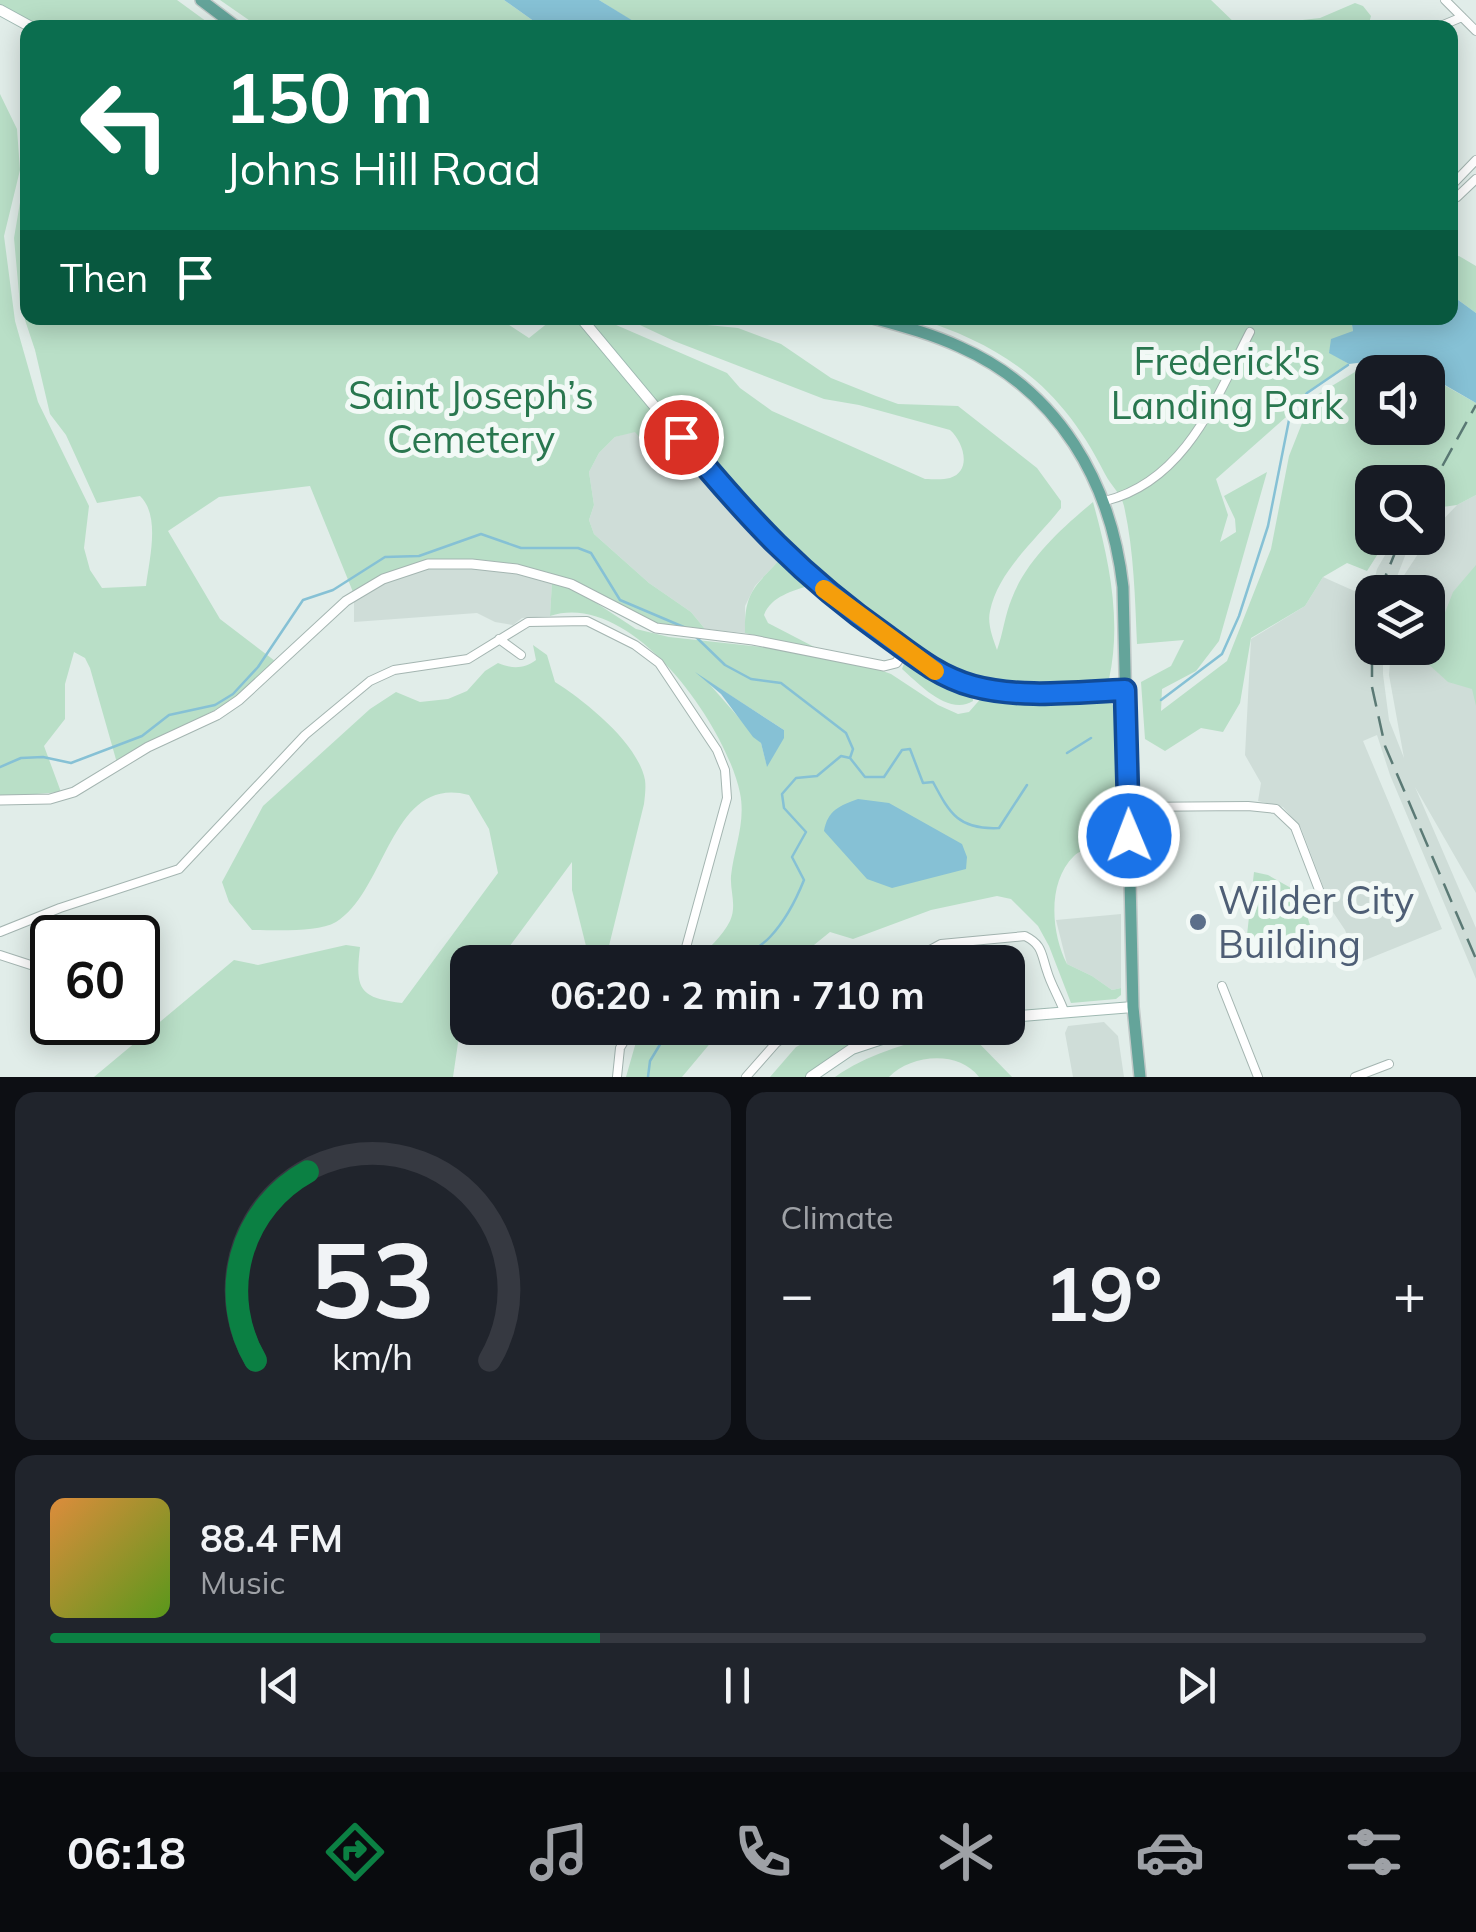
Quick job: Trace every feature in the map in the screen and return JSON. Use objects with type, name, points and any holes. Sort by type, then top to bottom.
[{"type":"main road","points":[[201,0],[227,20]]},
{"type":"main road","points":[[587,325],[758,528],[804,573],[906,650],[947,676],[992,690],[1125,690]]},
{"type":"main road","points":[[893,325],[962,348],[1018,382],[1068,435],[1105,501],[1120,563],[1133,1006],[1140,1077]]},
{"type":"main road","points":[[1025,1015],[1133,1006]]},
{"type":"main road","points":[[810,1077],[861,1045]]},
{"type":"street","points":[[1445,0],[1476,31]]},
{"type":"street","points":[[1455,20],[1462,17]]},
{"type":"street","points":[[1458,179],[1476,160]]},
{"type":"street","points":[[1105,501],[1146,484],[1179,454],[1205,420],[1250,332]]},
{"type":"street","points":[[0,800],[50,799],[74,792],[148,747],[217,715],[239,700],[346,600],[383,578],[416,566],[448,562],[536,574],[570,584],[636,620],[668,630],[753,640],[884,666],[896,663],[906,650]]},
{"type":"street","points":[[0,932],[179,868],[305,735],[370,682],[394,670],[468,659],[528,622],[583,620],[602,626],[659,663],[717,750],[725,770],[727,798],[687,945]]},
{"type":"street","points":[[499,640],[521,655]]},
{"type":"street","points":[[1128,808],[1276,809],[1294,827],[1326,908]]},
{"type":"street","points":[[940,945],[1025,936],[1035,941],[1044,952],[1046,970],[1064,1011]]},
{"type":"street","points":[[0,954],[30,964]]},
{"type":"street","points":[[1222,986],[1258,1077]]},
{"type":"street","points":[[616,1077],[622,1045]]},
{"type":"street","points":[[746,1077],[774,1045]]},
{"type":"street","points":[[1355,1077],[1389,1064]]},
{"type":"shaded area","points":[[663,422],[736,512],[782,557],[755,586],[745,606],[745,633],[705,629],[691,612],[649,583],[594,534],[589,520],[594,505],[589,472],[599,453],[615,437]]},
{"type":"shaded area","points":[[1476,495],[1476,893],[1415,787],[1476,928],[1476,979],[1377,735],[1363,741],[1442,929],[1358,963],[1333,912],[1301,828],[1283,807],[1258,801],[1261,783],[1245,755],[1251,639],[1305,606],[1323,577],[1355,591],[1355,665],[1383,665],[1389,720],[1404,758],[1390,665],[1445,665],[1445,575],[1404,575],[1417,555],[1445,555],[1445,518],[1457,505]]},
{"type":"shaded area","points":[[1385,555],[1405,555],[1398,575],[1376,575]]},
{"type":"shaded area","points":[[431,567],[496,570],[552,582],[550,616],[522,618],[513,625],[477,613],[354,622],[354,599],[387,581]]},
{"type":"shaded area","points":[[1121,914],[1121,988],[1112,990],[1067,964],[1056,920]]},
{"type":"shaded area","points":[[1104,1022],[1118,1036],[1124,1077],[1073,1077],[1065,1033],[1068,1026]]},
{"type":"green space","points":[[0,0],[177,0],[204,20],[29,20],[0,4]]},
{"type":"green space","points":[[220,0],[504,0],[532,20],[249,20]]},
{"type":"green space","points":[[599,0],[1211,0],[1232,20],[630,20]]},
{"type":"green space","points":[[1355,3],[1371,16],[1370,20],[1303,20],[1320,18]]},
{"type":"green space","name":"Saint Joseph’s Cemetery","points":[[0,94],[17,129],[20,170],[4,236],[15,321],[38,402],[89,506],[84,548],[90,570],[102,588],[146,586],[152,539],[150,515],[140,496],[97,503],[66,435],[50,414],[27,325],[509,325],[529,338],[545,325],[582,325],[663,422],[642,440],[635,432],[615,437],[599,453],[589,472],[594,505],[589,520],[594,534],[649,583],[691,612],[705,629],[649,621],[554,575],[496,562],[466,560],[408,567],[353,592],[310,486],[219,497],[168,531],[220,619],[275,661],[235,699],[117,763],[90,668],[85,658],[74,652],[65,684],[65,719],[44,746],[61,792],[0,797]]},
{"type":"green space","points":[[20,202],[20,305],[14,238]]},
{"type":"green space","points":[[1458,256],[1476,266],[1476,313],[1458,300]]},
{"type":"green space","points":[[592,325],[616,325],[727,373],[740,388],[772,411],[925,479],[950,478],[962,469],[962,448],[950,430],[824,399],[640,325],[738,328],[781,344],[831,378],[898,404],[958,406],[1037,468],[1061,501],[1061,508],[1010,569],[994,596],[989,621],[997,650],[1010,604],[1027,570],[1093,502],[1114,612],[1109,679],[1097,686],[993,686],[944,670],[805,568],[749,511]]},
{"type":"green space","name":"Frederick's Landing Park","points":[[936,325],[1352,325],[1353,331],[1329,352],[1349,364],[1307,393],[1294,410],[1216,479],[1228,515],[1220,542],[1236,532],[1235,519],[1224,496],[1267,472],[1219,641],[1196,671],[1162,689],[1161,711],[1227,661],[1271,549],[1289,456],[1312,398],[1355,372],[1355,445],[1445,445],[1445,386],[1476,403],[1476,495],[1445,507],[1445,465],[1355,465],[1355,555],[1377,555],[1367,571],[1347,563],[1323,577],[1305,606],[1251,638],[1240,703],[1223,732],[1201,728],[1165,751],[1145,739],[1141,682],[1171,666],[1184,640],[1137,644],[1132,557],[1121,497],[1070,417],[1050,394],[1028,374],[977,342]]},
{"type":"green space","points":[[782,557],[811,585],[777,599],[764,615],[768,623],[822,651],[745,633],[749,598]]},
{"type":"green space","points":[[1476,565],[1476,706],[1472,689],[1448,682],[1429,665],[1445,665],[1445,613],[1453,592]]},
{"type":"green space","points":[[552,582],[581,593],[636,629],[669,637],[781,649],[872,667],[958,714],[969,712],[983,696],[990,694],[1109,700],[1116,710],[1119,842],[1089,848],[1074,856],[1059,879],[1054,908],[1067,964],[1112,990],[1121,988],[1121,995],[1116,999],[1071,1003],[1038,926],[1011,899],[997,896],[931,910],[853,939],[830,932],[814,945],[711,945],[732,915],[731,876],[742,814],[731,765],[716,733],[670,669],[642,642],[612,623],[581,613],[550,616]],"holes":[[[705,679],[784,730],[767,766],[761,743]]]},
{"type":"green space","points":[[533,645],[547,655],[555,682],[581,700],[621,738],[645,780],[644,804],[609,945],[586,945],[572,890],[572,862],[511,945],[450,945],[450,1045],[458,1045],[453,1077],[94,1077],[132,1045],[160,1045],[160,1022],[234,960],[258,965],[346,945],[360,947],[358,973],[363,989],[377,998],[402,1003],[498,873],[489,829],[469,795],[443,793],[422,802],[392,839],[353,907],[328,926],[252,930],[229,902],[222,882],[263,806],[370,709],[396,692],[420,702],[448,699],[467,691],[498,663],[518,667],[536,660]]},
{"type":"green space","points":[[905,661],[972,691],[973,701],[954,705],[935,697],[902,669]]},
{"type":"green space","points":[[1254,872],[1268,875],[1300,893],[1314,938],[1300,945],[1246,944]]},
{"type":"green space","points":[[635,1045],[709,1045],[682,1077],[626,1077]]},
{"type":"green space","points":[[851,1045],[805,1077],[770,1077],[796,1047]]},
{"type":"green space","points":[[981,1045],[1012,1077],[979,1077],[960,1062],[935,1058],[910,1064],[889,1077],[835,1077],[901,1046]]},
{"type":"water","points":[[504,0],[599,0],[632,20],[532,20]]},
{"type":"water","points":[[1458,300],[1476,313],[1476,403],[1445,385],[1445,355],[1355,355],[1355,363],[1349,364],[1329,353],[1331,339],[1353,331],[1352,325],[1458,325]]},
{"type":"water","points":[[695,672],[784,730],[784,738],[767,767],[761,743],[721,694]]},
{"type":"water","points":[[858,799],[889,803],[962,844],[966,869],[892,888],[867,879],[824,831],[835,810]]},
{"type":"waterway","points":[[1161,700],[1222,654],[1239,616],[1268,526],[1290,415],[1307,393],[1348,365]]},
{"type":"waterway","points":[[0,767],[21,758],[43,757],[71,763],[142,736],[169,715],[215,705],[233,694],[258,667],[303,600],[333,590],[385,557],[419,556],[481,534],[521,548],[578,548],[591,553],[620,600],[686,628]]},
{"type":"waterway","points":[[696,637],[725,665],[751,679],[781,683],[846,733],[853,749],[850,758],[865,777],[884,777],[902,750],[910,749],[923,783],[933,782],[951,811],[965,823],[999,828],[1027,785]]},
{"type":"waterway","points":[[1067,753],[1091,738]]},
{"type":"waterway","points":[[761,945],[790,910],[804,880],[792,857],[806,832],[784,808],[782,794],[796,778],[817,776],[841,756],[850,758]]},
{"type":"waterway","points":[[648,1077],[650,1061],[660,1045]]},
{"type":"railway","points":[[1443,465],[1476,405]]},
{"type":"railway","points":[[1386,575],[1394,555]]},
{"type":"railway","points":[[1372,665],[1372,687],[1385,746],[1476,959]]},
{"type":"slow traffic","points":[[824,589],[935,671]]},
{"type":"place","name":"Wilder City Building","points":[[1198,922]]},
{"type":"route","points":[[681,437],[789,560],[863,620],[934,670],[992,690],[1125,690],[1129,836]]}]
